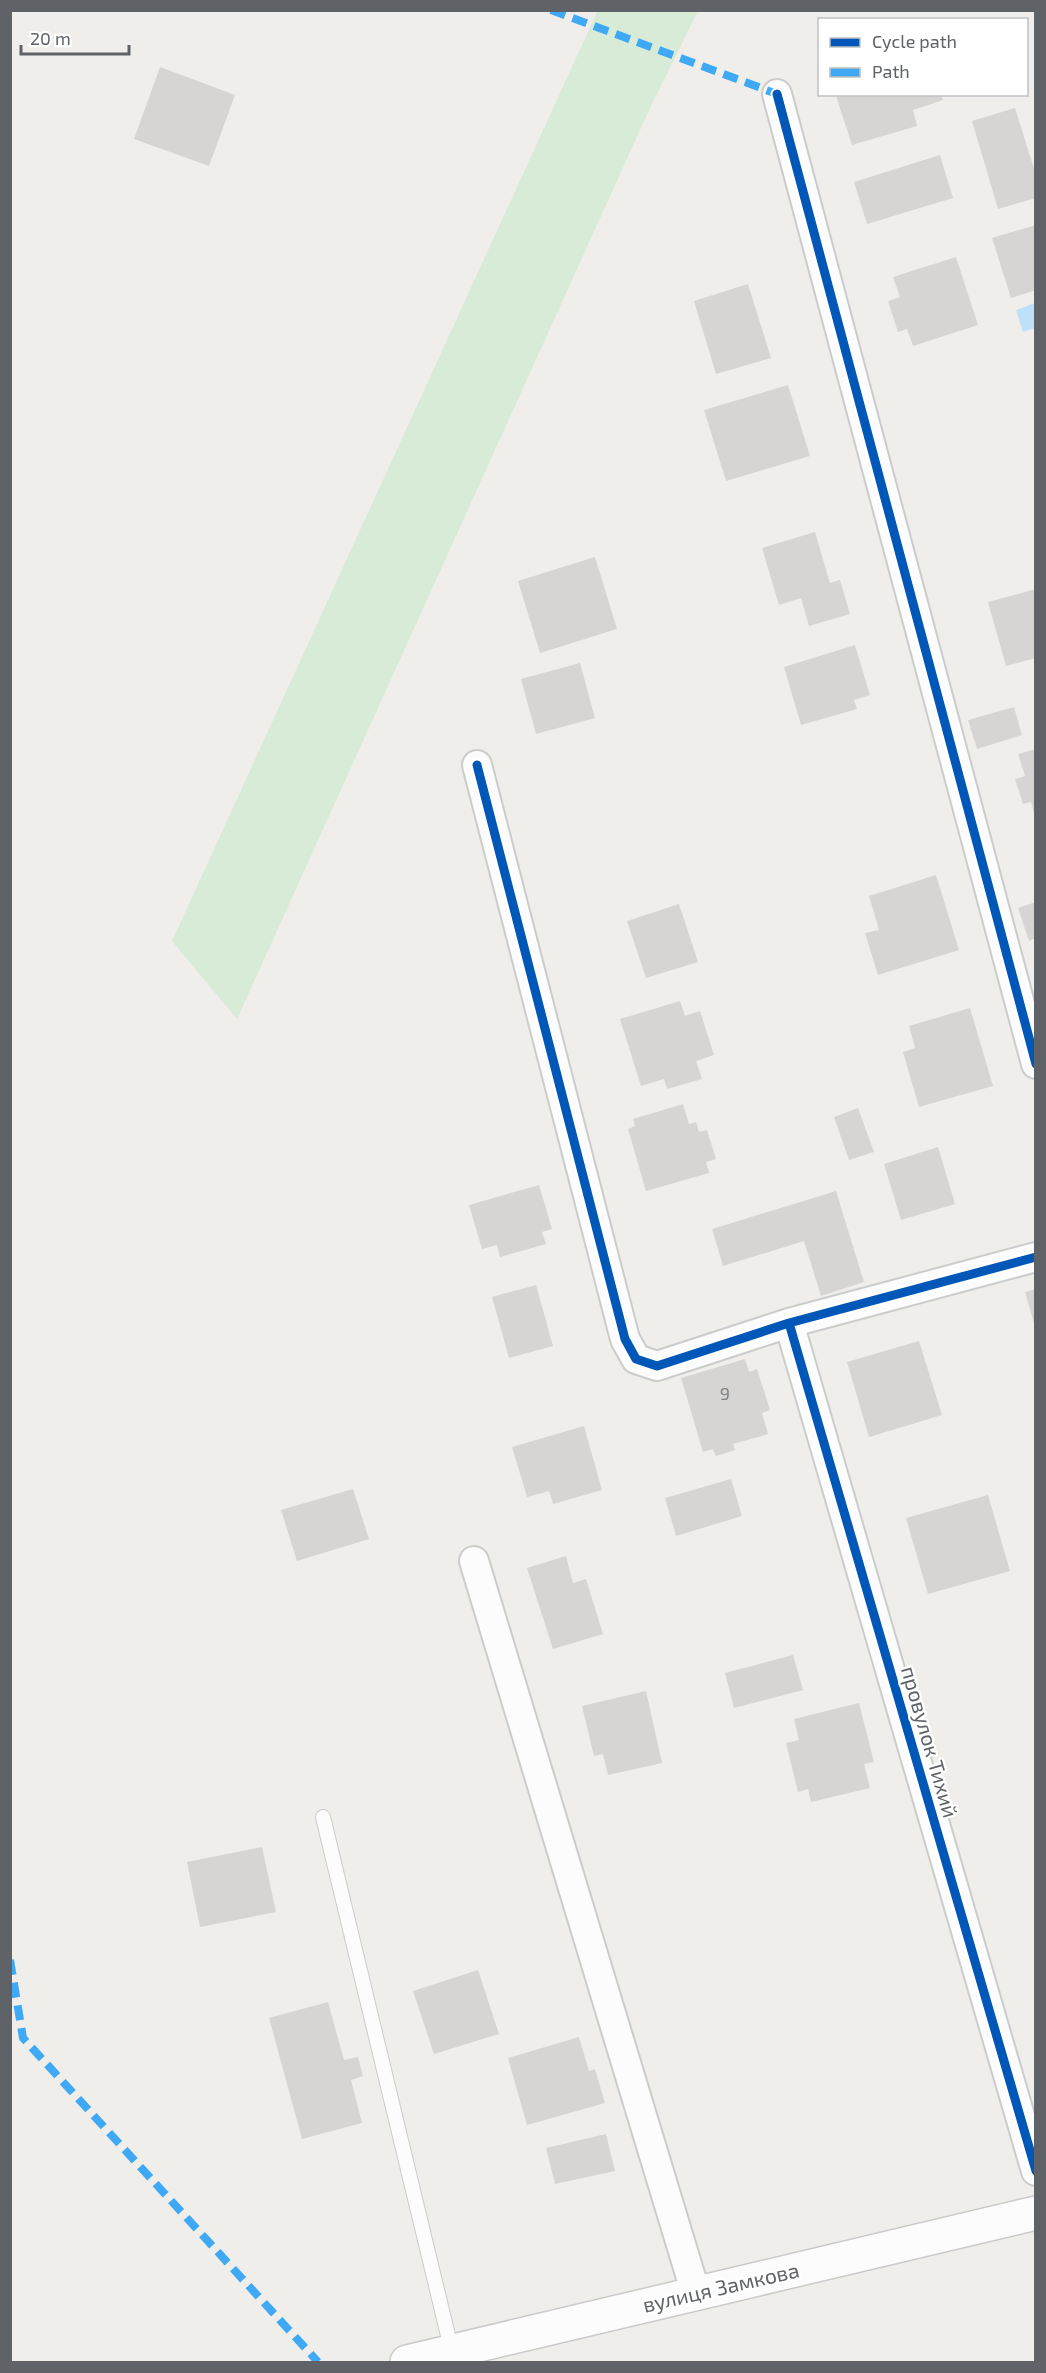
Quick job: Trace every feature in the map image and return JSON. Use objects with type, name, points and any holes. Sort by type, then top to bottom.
[{"type":"street","points":[[777,94],[1035,1064]]},
{"type":"street","points":[[477,765],[622,1328],[636,1359],[657,1366],[789,1323],[1035,1257]]},
{"type":"street","name":"провулок Тихий","points":[[789,1323],[1035,2171]]},
{"type":"street","points":[[474,1561],[696,2294]]},
{"type":"street","name":"вулиця Замкова","points":[[407,2362],[1035,2213]]},
{"type":"lane","points":[[323,1817],[452,2352]]},
{"type":"green space","points":[[598,10],[698,11],[650,108],[237,1019],[172,941]]},
{"type":"water","points":[[1035,303],[1035,328],[1023,332],[1016,310]]},
{"type":"building","points":[[160,67],[235,95],[209,166],[134,139]]},
{"type":"building","points":[[836,96],[942,96],[943,100],[913,110],[917,126],[852,145]]},
{"type":"building","points":[[1015,108],[1036,175],[1036,198],[998,209],[972,121]]},
{"type":"building","points":[[940,155],[953,198],[867,224],[854,182]]},
{"type":"building","points":[[1036,225],[1036,290],[1011,298],[992,238]]},
{"type":"building","points":[[956,257],[978,325],[913,346],[907,329],[898,332],[888,301],[900,297],[893,277]]},
{"type":"building","points":[[748,284],[771,358],[716,374],[694,301]]},
{"type":"building","points":[[788,385],[810,456],[726,481],[704,410]]},
{"type":"building","points":[[815,532],[830,583],[840,580],[850,614],[809,626],[801,598],[779,605],[762,548]]},
{"type":"building","points":[[595,557],[617,629],[540,653],[518,581]]},
{"type":"building","points":[[1036,589],[1036,658],[1006,666],[988,602]]},
{"type":"building","points":[[855,645],[870,695],[854,700],[857,709],[801,725],[784,667]]},
{"type":"building","points":[[580,663],[595,718],[536,734],[521,679]]},
{"type":"building","points":[[1014,707],[1022,735],[977,749],[968,720]]},
{"type":"building","points":[[1036,749],[1035,817],[1031,802],[1023,804],[1015,779],[1025,776],[1018,754]]},
{"type":"building","points":[[936,875],[959,950],[878,975],[865,933],[879,930],[869,896]]},
{"type":"building","points":[[1036,902],[1036,938],[1029,941],[1018,908]]},
{"type":"building","points":[[679,904],[698,962],[646,978],[627,921]]},
{"type":"building","points":[[680,1001],[685,1016],[700,1011],[714,1055],[696,1061],[702,1079],[667,1089],[664,1079],[641,1086],[620,1019]]},
{"type":"building","points":[[970,1008],[993,1086],[919,1107],[903,1052],[915,1048],[909,1026]]},
{"type":"building","points":[[683,1104],[689,1124],[696,1122],[699,1132],[707,1130],[716,1159],[706,1162],[709,1173],[646,1191],[628,1129],[635,1126],[633,1119]]},
{"type":"building","points":[[858,1108],[874,1152],[849,1160],[834,1117]]},
{"type":"building","points":[[938,1147],[955,1204],[901,1220],[884,1164]]},
{"type":"building","points":[[539,1185],[552,1229],[542,1232],[546,1244],[500,1257],[497,1245],[482,1249],[469,1205]]},
{"type":"building","points":[[836,1191],[864,1282],[821,1296],[804,1241],[723,1266],[712,1229]]},
{"type":"building","points":[[536,1285],[553,1346],[509,1358],[492,1297]]},
{"type":"building","points":[[1036,1289],[1036,1327],[1035,1327],[1025,1292]]},
{"type":"building","points":[[919,1341],[942,1415],[869,1437],[847,1362]]},
{"type":"building","points":[[745,1359],[749,1372],[757,1369],[770,1410],[762,1413],[768,1434],[733,1444],[735,1450],[716,1456],[713,1449],[703,1452],[681,1378]]},
{"type":"building","points":[[584,1426],[602,1490],[553,1504],[549,1491],[527,1497],[512,1447]]},
{"type":"building","points":[[731,1479],[742,1516],[676,1536],[665,1498]]},
{"type":"building","points":[[353,1489],[369,1539],[297,1561],[281,1510]]},
{"type":"building","points":[[988,1495],[1010,1571],[928,1594],[906,1518]]},
{"type":"building","points":[[566,1556],[573,1583],[586,1579],[603,1634],[553,1649],[527,1568]]},
{"type":"building","points":[[793,1655],[803,1690],[734,1708],[725,1673]]},
{"type":"building","points":[[646,1691],[662,1763],[608,1775],[603,1754],[594,1756],[582,1706]]},
{"type":"building","points":[[859,1703],[874,1762],[864,1764],[870,1788],[811,1802],[808,1789],[798,1792],[786,1743],[799,1740],[794,1719]]},
{"type":"building","points":[[262,1847],[276,1912],[200,1927],[187,1862]]},
{"type":"building","points":[[478,1970],[499,2034],[434,2054],[413,1991]]},
{"type":"building","points":[[328,2002],[344,2060],[358,2057],[363,2076],[351,2080],[362,2123],[302,2139],[269,2018]]},
{"type":"building","points":[[579,2037],[589,2071],[595,2069],[605,2103],[527,2125],[508,2058]]},
{"type":"building","points":[[606,2134],[615,2171],[555,2184],[546,2148]]},
{"type":"marked path","points":[[551,10],[777,94]]},
{"type":"marked path","points":[[10,1960],[23,2038],[318,2362]]},
{"type":"cycle path","points":[[777,94],[1036,1064]]},
{"type":"cycle path","points":[[477,765],[625,1339],[636,1359],[657,1366],[789,1323],[1036,1257]]},
{"type":"cycle path","points":[[789,1323],[1036,2171]]}]
